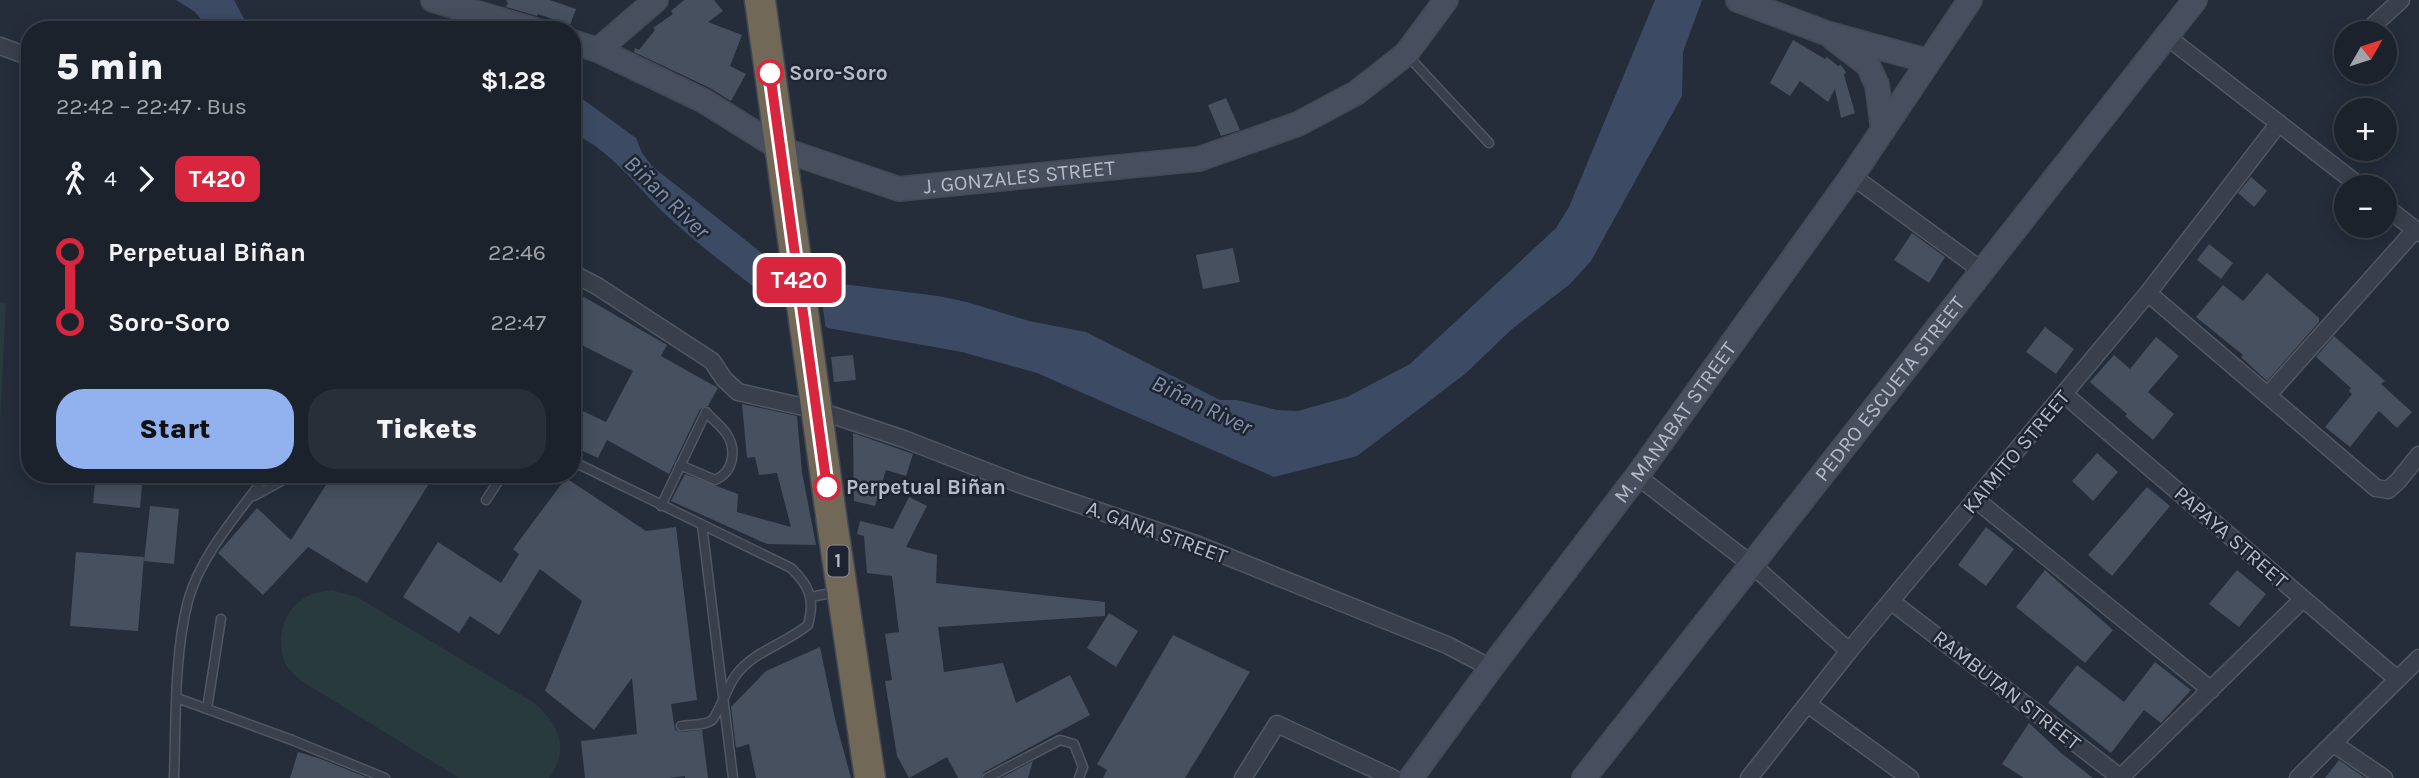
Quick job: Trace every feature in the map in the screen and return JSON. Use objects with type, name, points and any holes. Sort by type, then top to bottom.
[{"type":"highway","name":"1","points":[[760,0],[870,778]]},
{"type":"street","points":[[433,0],[504,21]]},
{"type":"street","points":[[598,50],[656,0]]},
{"type":"street","name":"J. GONZALES STREET","points":[[581,45],[598,50],[704,101],[781,149],[899,189],[1199,159],[1298,124],[1356,93],[1406,54],[1446,0]]},
{"type":"street","points":[[1739,0],[1826,33],[1928,61]]},
{"type":"street","name":"M. MANABAT STREET","points":[[1411,778],[1637,477],[1852,176],[1970,0]]},
{"type":"street","name":"PEDRO ESCUETA STREET","points":[[1584,778],[2195,0]]},
{"type":"street","points":[[2378,21],[2400,0]]},
{"type":"street","points":[[1826,33],[1868,65],[1877,85],[1883,130]]},
{"type":"street","points":[[2166,36],[2346,175]]},
{"type":"street","points":[[0,46],[21,54]]},
{"type":"street","name":"KAIMITO STREET","points":[[1749,778],[1849,651],[2148,293],[2280,123]]},
{"type":"street","points":[[1852,176],[1981,270]]},
{"type":"street","points":[[2268,395],[2417,231],[2397,215]]},
{"type":"street","name":"A. GANA STREET","points":[[581,278],[712,361],[724,379],[738,392],[817,410],[904,439],[1018,484],[1196,544],[1447,645],[1491,668]]},
{"type":"street","points":[[2148,293],[2376,488],[2388,490],[2419,455]]},
{"type":"street","name":"PAPAYA STREET","points":[[2065,395],[2397,679]]},
{"type":"street","points":[[1637,477],[1751,564],[1849,651]]},
{"type":"street","points":[[1975,499],[2211,690]]},
{"type":"street","points":[[2121,778],[2303,599]]},
{"type":"street","name":"RAMBUTAN STREET","points":[[1892,602],[2121,778]]},
{"type":"street","points":[[2298,778],[2419,658]]},
{"type":"street","points":[[1809,705],[1910,778]]},
{"type":"street","points":[[1243,778],[1277,724],[1393,778]]},
{"type":"street","points":[[2334,744],[2384,778]]},
{"type":"lane","points":[[1406,54],[1489,143]]},
{"type":"lane","points":[[661,506],[680,465],[706,412],[725,432],[731,443],[730,468],[715,480],[680,465]]},
{"type":"lane","points":[[581,466],[791,568],[801,577],[811,597],[808,625],[753,659],[737,674],[723,695],[712,720],[681,726]]},
{"type":"lane","points":[[174,778],[181,644],[188,600],[208,556],[261,483]]},
{"type":"lane","points":[[249,499],[278,483]]},
{"type":"lane","points":[[486,500],[497,483]]},
{"type":"lane","points":[[702,524],[715,650],[733,778]]},
{"type":"lane","points":[[811,597],[843,591]]},
{"type":"lane","points":[[207,709],[221,619]]},
{"type":"lane","points":[[177,698],[292,740],[384,778]]},
{"type":"lane","points":[[987,778],[1060,740],[1074,744],[1083,768],[1079,778]]},
{"type":"shaded area","points":[[0,302],[6,303],[0,421]]},
{"type":"shaded area","points":[[332,590],[357,597],[536,704],[551,721],[559,738],[559,757],[549,778],[459,778],[300,680],[286,665],[282,653],[284,624],[301,600],[315,593]]},
{"type":"water","points":[[176,0],[234,0],[245,21],[202,21],[195,12]]},
{"type":"water","name":"Biñan River","points":[[1655,0],[1702,0],[1683,52],[1682,96],[1591,261],[1570,284],[1512,329],[1465,374],[1357,456],[1274,477],[1037,373],[962,352],[828,328],[786,311],[678,226],[611,158],[581,138],[581,98],[636,138],[642,153],[653,167],[782,267],[811,280],[938,296],[1029,321],[1086,332],[1220,400],[1237,400],[1277,410],[1298,411],[1347,397],[1410,364],[1556,228],[1569,207]]},
{"type":"pier","points":[[775,257],[784,264],[819,278],[826,331],[782,313]]},
{"type":"building","points":[[506,0],[550,0],[576,9],[572,21],[558,21],[506,7]]},
{"type":"building","points":[[684,0],[714,0],[723,11],[708,22],[742,35],[730,66],[746,74],[731,101],[710,88],[634,52],[635,48],[639,50],[655,30],[653,28],[673,14],[671,11]]},
{"type":"building","points":[[1793,40],[1825,59],[1827,57],[1838,66],[1841,65],[1846,72],[1844,75],[1855,113],[1841,118],[1835,89],[1828,102],[1800,81],[1790,96],[1770,83]]},
{"type":"building","points":[[1226,98],[1240,130],[1221,136],[1208,105]]},
{"type":"building","points":[[2251,177],[2267,191],[2254,207],[2238,193]]},
{"type":"building","points":[[1912,233],[1945,257],[1929,283],[1894,260]]},
{"type":"building","points":[[2209,244],[2233,263],[2221,279],[2197,260]]},
{"type":"building","points":[[1233,248],[1240,282],[1203,289],[1196,255]]},
{"type":"building","points":[[2267,273],[2319,318],[2319,322],[2267,381],[2241,357],[2243,355],[2196,317],[2223,285],[2243,301]]},
{"type":"building","points":[[581,295],[667,345],[661,356],[718,388],[708,406],[700,409],[669,474],[607,440],[598,458],[581,450],[581,410],[606,422],[633,371],[581,345]]},
{"type":"building","points":[[2045,327],[2074,349],[2056,374],[2026,352]]},
{"type":"building","points":[[2334,336],[2385,381],[2381,384],[2412,412],[2397,428],[2379,411],[2350,447],[2325,427],[2352,394],[2349,391],[2351,388],[2316,357]]},
{"type":"building","points":[[2156,337],[2179,356],[2148,392],[2174,414],[2153,440],[2090,382],[2114,355],[2130,369]]},
{"type":"building","points":[[853,355],[856,380],[834,382],[831,357]]},
{"type":"building","points":[[742,404],[797,416],[802,472],[816,545],[767,544],[671,501],[685,474],[738,494],[737,512],[791,527],[777,473],[759,475],[755,457],[747,458]]},
{"type":"building","points":[[853,433],[913,454],[906,476],[886,470],[875,506],[854,501]]},
{"type":"building","points":[[2097,453],[2118,472],[2093,501],[2072,481]]},
{"type":"building","points":[[95,483],[142,483],[140,508],[93,503]]},
{"type":"building","points":[[327,483],[429,483],[367,583],[308,547],[263,595],[218,553],[257,508],[291,540]]},
{"type":"building","points":[[562,483],[574,483],[646,531],[676,527],[697,700],[671,704],[675,730],[702,730],[708,778],[585,778],[581,741],[637,734],[632,678],[594,730],[545,691],[582,601],[540,569],[499,635],[470,616],[459,633],[403,597],[438,542],[501,583],[519,554],[513,549]]},
{"type":"building","points":[[2147,487],[2170,506],[2112,576],[2088,555]]},
{"type":"building","points":[[909,497],[927,506],[906,547],[937,555],[936,583],[1105,602],[1105,616],[938,627],[944,672],[1003,663],[1016,703],[1070,675],[1090,715],[984,772],[981,778],[958,778],[947,757],[909,778],[897,756],[885,681],[892,680],[885,634],[899,632],[892,576],[867,573],[864,536],[857,534],[860,521],[893,529]]},
{"type":"building","points":[[150,506],[179,509],[174,564],[144,561]]},
{"type":"building","points":[[1986,527],[2014,549],[1986,586],[1958,565]]},
{"type":"building","points":[[76,552],[144,557],[138,631],[70,626]]},
{"type":"building","points":[[2045,570],[2113,630],[2085,663],[2016,607]]},
{"type":"building","points":[[2237,570],[2266,594],[2239,627],[2209,604]]},
{"type":"building","points":[[1109,613],[1138,631],[1116,667],[1087,648]]},
{"type":"building","points":[[1173,635],[1250,672],[1185,778],[1103,778],[1107,770],[1097,764]]},
{"type":"building","points":[[820,647],[851,778],[756,778],[749,744],[736,748],[731,707],[766,671]]},
{"type":"building","points":[[2155,662],[2191,690],[2161,723],[2144,710],[2111,753],[2048,703],[2077,665],[2124,702]]},
{"type":"building","points":[[2029,723],[2093,778],[2024,778],[2002,764]]},
{"type":"building","points":[[298,752],[321,759],[368,778],[290,778]]},
{"type":"building","points":[[2339,760],[2365,778],[2325,778]]},
{"type":"building","points":[[1033,761],[1028,778],[1001,778]]},
{"type":"bus line","name":"T420","points":[[770,73],[827,487]]},
{"type":"place","name":"Soro-Soro","points":[[770,73]]},
{"type":"place","name":"Perpetual Biñan","points":[[827,487]]}]
